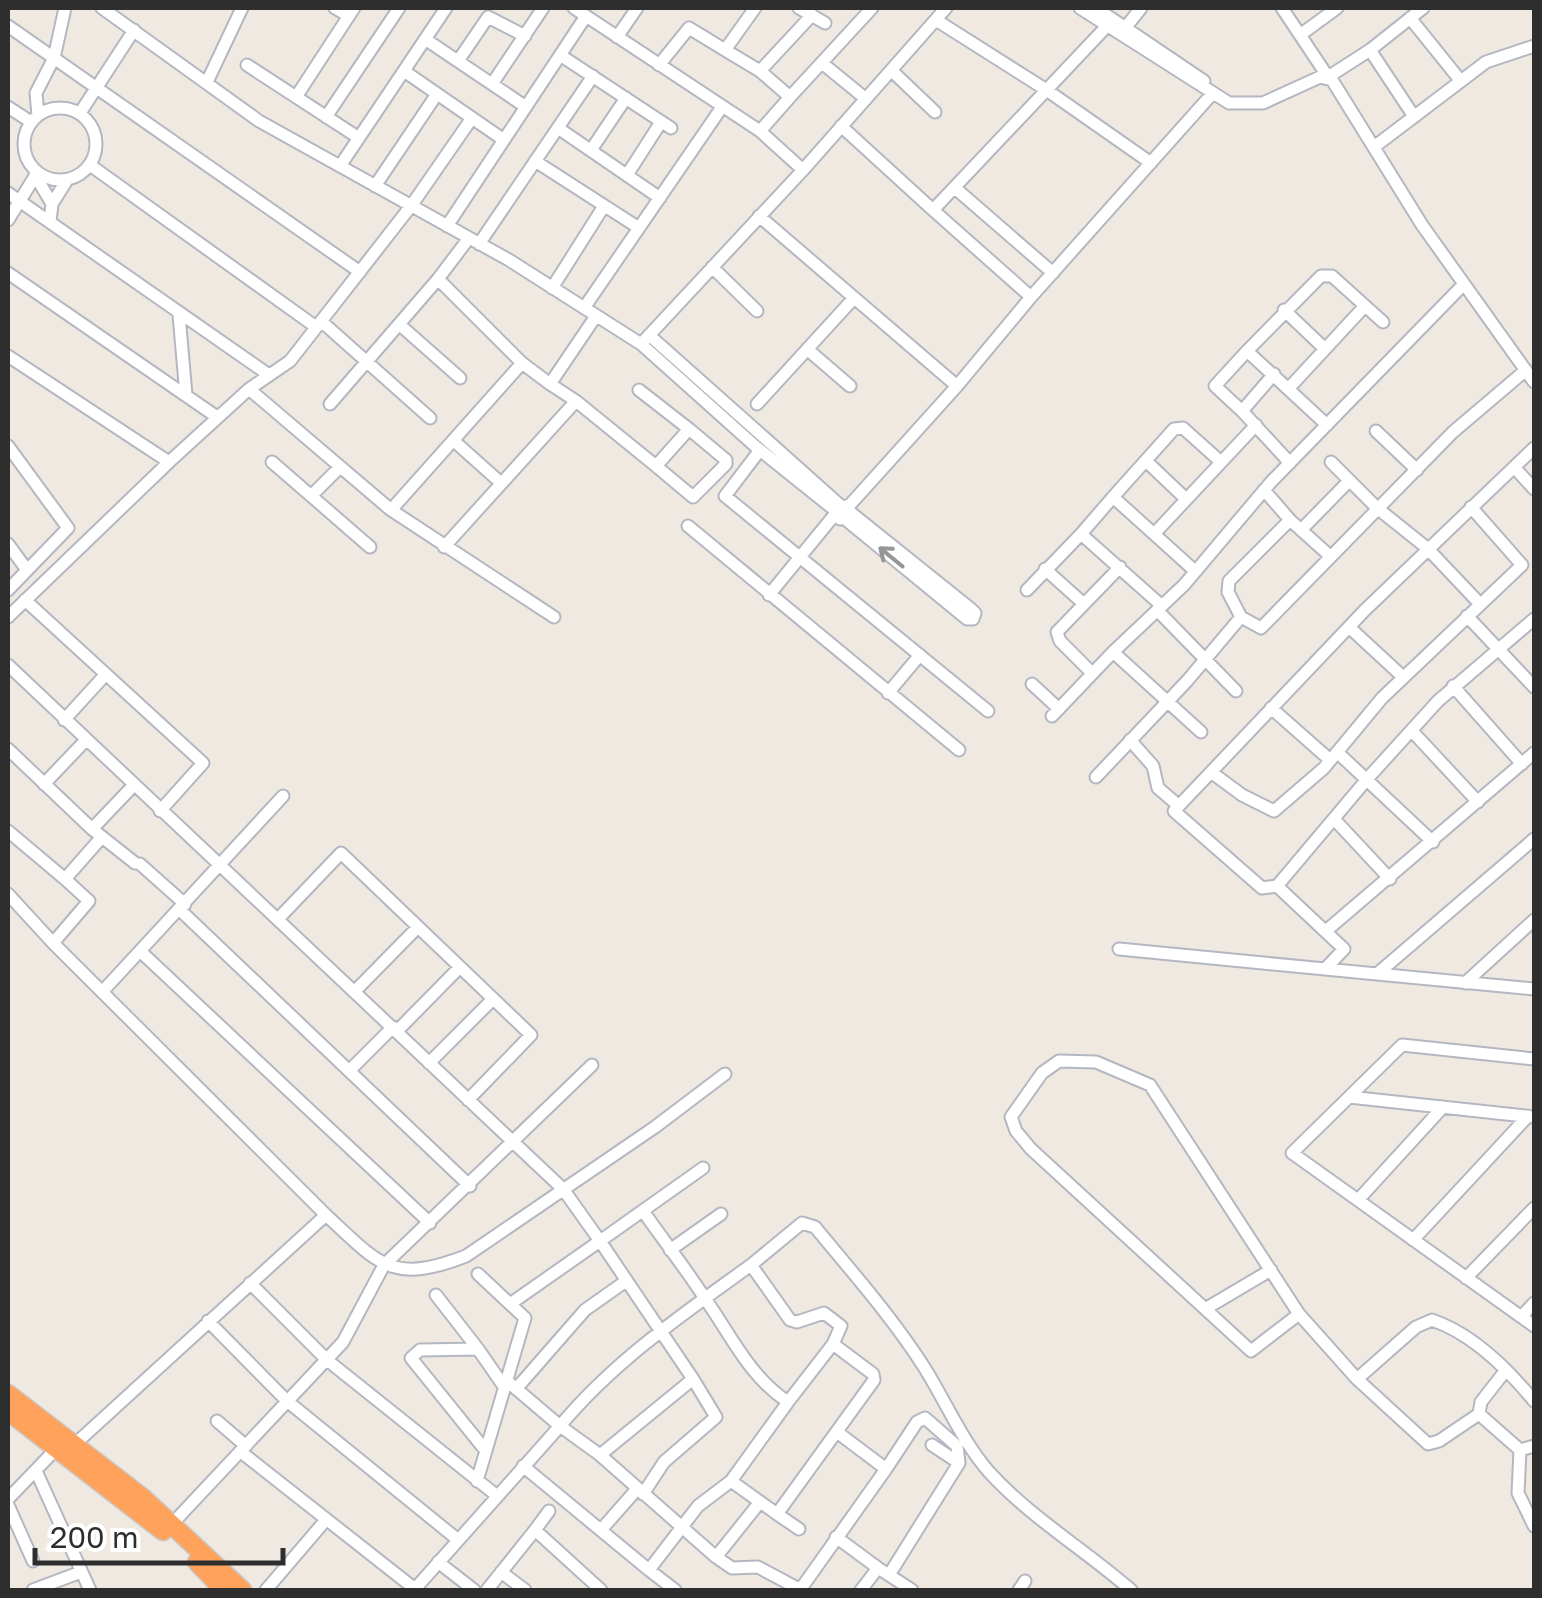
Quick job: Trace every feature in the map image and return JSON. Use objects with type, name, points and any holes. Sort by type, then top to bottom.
[{"type":"highway","points":[[8,1394],[224,1590]]},
{"type":"highway","points":[[9,1415],[65,1447],[172,1524],[242,1590]]},
{"type":"street","points":[[52,204],[24,149],[35,119],[36,93],[54,58],[65,8]]},
{"type":"street","points":[[102,8],[259,121],[474,241],[596,316],[645,340],[842,512]]},
{"type":"street","points":[[206,82],[242,8]]},
{"type":"street","points":[[296,97],[352,12],[335,8]]},
{"type":"street","points":[[326,117],[399,8]]},
{"type":"street","points":[[340,166],[446,8]]},
{"type":"street","points":[[492,84],[543,8]]},
{"type":"street","points":[[574,8],[760,131],[803,170]]},
{"type":"street","points":[[617,36],[637,8]]},
{"type":"street","points":[[726,50],[754,8]]},
{"type":"street","points":[[799,8],[825,23]]},
{"type":"street","points":[[760,131],[872,8]]},
{"type":"street","points":[[645,340],[946,8]]},
{"type":"street","points":[[1080,8],[1239,104]]},
{"type":"street","points":[[1096,8],[1229,104],[1263,104],[1287,90],[1328,77],[1423,8]]},
{"type":"street","points":[[1123,31],[1141,8]]},
{"type":"street","points":[[1282,8],[1462,285],[1534,382]]},
{"type":"street","points":[[1300,35],[1337,8]]},
{"type":"street","points":[[447,226],[586,16]]},
{"type":"street","points":[[760,71],[812,16]]},
{"type":"street","points":[[458,61],[488,17],[525,36]]},
{"type":"street","points":[[1410,18],[1460,80]]},
{"type":"street","points":[[936,20],[1151,163]]},
{"type":"street","points":[[8,26],[360,272]]},
{"type":"street","points":[[933,210],[1107,26]]},
{"type":"street","points":[[659,65],[689,28],[760,71],[790,97]]},
{"type":"street","points":[[80,114],[134,30]]},
{"type":"street","points":[[425,40],[526,107]]},
{"type":"street","points":[[1374,147],[1486,62],[1534,46]]},
{"type":"street","points":[[1370,50],[1413,115]]},
{"type":"street","points":[[560,55],[666,125],[627,175]]},
{"type":"street","points":[[822,63],[866,100]]},
{"type":"street","points":[[247,65],[359,138]]},
{"type":"street","points":[[892,70],[935,112]]},
{"type":"street","points":[[404,72],[504,140]]},
{"type":"street","points":[[330,404],[474,241],[536,161],[592,76]]},
{"type":"street","points":[[375,186],[436,94]]},
{"type":"street","points":[[772,598],[842,512],[1212,94]]},
{"type":"street","points":[[591,150],[626,98]]},
{"type":"street","points":[[8,107],[35,119],[59,108],[80,114],[92,125],[97,141],[84,172],[56,181],[36,174]]},
{"type":"street","points":[[584,308],[722,107]]},
{"type":"street","points":[[8,617],[249,388],[290,361],[412,206],[472,118]]},
{"type":"street","points":[[841,126],[1031,297]]},
{"type":"street","points":[[558,128],[660,198]]},
{"type":"street","points":[[536,161],[638,228]]},
{"type":"street","points":[[90,165],[368,360],[430,418]]},
{"type":"street","points":[[8,220],[36,174]]},
{"type":"street","points":[[50,221],[52,204],[67,180]]},
{"type":"street","points":[[955,188],[1053,273]]},
{"type":"street","points":[[8,192],[269,375]]},
{"type":"street","points":[[552,288],[604,206]]},
{"type":"street","points":[[760,216],[957,386]]},
{"type":"street","points":[[712,268],[757,311]]},
{"type":"street","points":[[8,273],[218,417]]},
{"type":"street","points":[[1290,463],[1215,386],[1320,276],[1328,275],[1382,322]]},
{"type":"street","points":[[438,278],[522,363],[576,401],[693,498],[726,460],[639,390]]},
{"type":"street","points":[[1032,684],[1056,712],[1195,571],[1264,490],[1462,285]]},
{"type":"street","points":[[757,404],[854,298]]},
{"type":"street","points":[[1290,388],[1364,308]]},
{"type":"street","points":[[1284,310],[1325,349]]},
{"type":"street","points":[[180,315],[186,395]]},
{"type":"street","points":[[550,384],[596,316]]},
{"type":"street","points":[[400,325],[460,378]]},
{"type":"street","points":[[645,340],[760,450],[937,588]]},
{"type":"street","points":[[807,349],[850,386]]},
{"type":"street","points":[[1247,350],[1326,425]]},
{"type":"street","points":[[8,356],[168,462]]},
{"type":"street","points":[[392,510],[522,363]]},
{"type":"street","points":[[1290,520],[1229,581],[1228,592],[1240,617],[1261,628],[1453,432],[1526,370]]},
{"type":"street","points":[[1242,411],[1274,374]]},
{"type":"street","points":[[249,388],[392,510],[554,617]]},
{"type":"street","points":[[444,547],[576,401]]},
{"type":"street","points":[[1154,534],[1256,425]]},
{"type":"street","points":[[1027,590],[1179,426],[1220,462]]},
{"type":"street","points":[[656,466],[689,430]]},
{"type":"street","points":[[1376,431],[1417,470]]},
{"type":"street","points":[[454,441],[501,484]]},
{"type":"street","points":[[8,446],[68,528],[8,590]]},
{"type":"street","points":[[1534,448],[1427,548],[1174,811],[1262,888],[1277,886],[1368,778],[1453,686],[1534,619]]},
{"type":"street","points":[[760,450],[725,496],[988,711]]},
{"type":"street","points":[[1146,461],[1186,498]]},
{"type":"street","points":[[272,462],[370,547]]},
{"type":"street","points":[[1332,462],[1348,482],[1427,548],[1480,604]]},
{"type":"street","points":[[312,496],[340,467]]},
{"type":"street","points":[[1514,467],[1534,488]]},
{"type":"street","points":[[1301,530],[1348,482]]},
{"type":"street","points":[[1264,490],[1330,556]]},
{"type":"street","points":[[1113,496],[1195,571]]},
{"type":"street","points":[[1211,772],[1242,795],[1274,811],[1334,756],[1404,676],[1522,564],[1471,507]]},
{"type":"street","points":[[688,526],[959,750]]},
{"type":"street","points":[[1081,534],[1120,567],[1236,691]]},
{"type":"street","points":[[8,544],[27,570]]},
{"type":"street","points":[[1092,673],[1060,641],[1057,632],[1120,567]]},
{"type":"street","points":[[1045,570],[1084,604]]},
{"type":"street","points":[[26,600],[203,762],[160,811]]},
{"type":"street","points":[[1467,616],[1500,647],[1534,688]]},
{"type":"street","points":[[1096,777],[1240,617]]},
{"type":"street","points":[[1349,627],[1404,676]]},
{"type":"street","points":[[1112,652],[1201,732]]},
{"type":"street","points":[[888,693],[920,655]]},
{"type":"street","points":[[8,665],[564,1189],[600,1241],[716,1418],[664,1462],[601,1530]]},
{"type":"street","points":[[64,720],[106,674]]},
{"type":"street","points":[[1453,686],[1522,764]]},
{"type":"street","points":[[1272,708],[1368,778],[1432,842]]},
{"type":"street","points":[[1412,730],[1478,802]]},
{"type":"street","points":[[44,784],[86,740]]},
{"type":"street","points":[[1130,740],[1154,766],[1158,788],[1179,806]]},
{"type":"street","points":[[8,750],[97,834],[138,863],[470,1186]]},
{"type":"street","points":[[1327,930],[1534,753]]},
{"type":"street","points":[[65,879],[133,786]]},
{"type":"street","points":[[102,992],[282,796]]},
{"type":"street","points":[[1334,819],[1390,879]]},
{"type":"street","points":[[8,830],[89,901],[53,943]]},
{"type":"street","points":[[1377,974],[1534,839]]},
{"type":"street","points":[[278,919],[341,853],[531,1035],[468,1100]]},
{"type":"street","points":[[1277,886],[1344,949],[1325,969]]},
{"type":"street","points":[[8,894],[326,1214],[384,1266],[416,1270],[466,1256],[656,1127],[725,1074]]},
{"type":"street","points":[[1464,983],[1534,920]]},
{"type":"street","points":[[356,990],[418,927]]},
{"type":"street","points":[[1119,948],[1534,990]]},
{"type":"street","points":[[140,951],[430,1222]]},
{"type":"street","points":[[349,1071],[460,967]]},
{"type":"street","points":[[428,1063],[493,999]]},
{"type":"street","points":[[1534,1059],[1402,1045],[1292,1153],[1534,1326]]},
{"type":"street","points":[[1300,1314],[1250,1351],[1016,1131],[1012,1117],[1042,1074],[1058,1061],[1096,1062],[1150,1085],[1300,1314],[1357,1379],[1428,1444],[1479,1414]]},
{"type":"street","points":[[172,1524],[343,1342],[384,1266],[592,1066]]},
{"type":"street","points":[[1349,1097],[1531,1117]]},
{"type":"street","points":[[1358,1200],[1443,1107]]},
{"type":"street","points":[[1413,1240],[1531,1117]]},
{"type":"street","points":[[510,1304],[703,1168]]},
{"type":"street","points":[[1466,1278],[1534,1208]]},
{"type":"street","points":[[643,1211],[760,1380],[788,1402]]},
{"type":"street","points":[[33,1561],[8,1502],[36,1471],[326,1214]]},
{"type":"street","points":[[670,1250],[721,1214]]},
{"type":"street","points":[[216,1421],[324,1521],[415,1590],[590,1389],[802,1223],[815,1227],[896,1326],[988,1470],[1131,1590]]},
{"type":"street","points":[[649,1570],[698,1506],[723,1491],[842,1329],[824,1313],[797,1322],[790,1320],[751,1265]]},
{"type":"street","points":[[1205,1309],[1271,1270]]},
{"type":"street","points":[[477,1480],[509,1386],[525,1318],[478,1274]]},
{"type":"street","points":[[509,1386],[585,1310],[626,1281]]},
{"type":"street","points":[[250,1283],[326,1360],[496,1495]]},
{"type":"street","points":[[436,1295],[509,1386],[600,1455],[716,1557],[732,1568],[758,1566],[800,1590],[917,1422],[926,1418],[957,1446],[959,1463],[883,1572],[861,1590]]},
{"type":"street","points":[[1521,1317],[1534,1303]]},
{"type":"street","points":[[1357,1379],[1416,1327],[1432,1320],[1454,1328],[1506,1370],[1534,1402]]},
{"type":"street","points":[[208,1321],[288,1401],[457,1539]]},
{"type":"street","points":[[776,1514],[874,1380],[874,1374],[833,1344]]},
{"type":"street","points":[[478,1348],[420,1350],[412,1358],[486,1451]]},
{"type":"street","points":[[1479,1414],[1480,1402],[1506,1370]]},
{"type":"street","points":[[600,1455],[693,1379]]},
{"type":"street","points":[[1479,1414],[1520,1450]]},
{"type":"street","points":[[837,1432],[886,1469]]},
{"type":"street","points":[[932,1445],[959,1463]]},
{"type":"street","points":[[1520,1450],[1534,1446]]},
{"type":"street","points":[[1520,1450],[1518,1493],[1534,1526]]},
{"type":"street","points":[[522,1466],[672,1590]]},
{"type":"street","points":[[36,1471],[90,1590]]},
{"type":"street","points":[[731,1481],[799,1529]]},
{"type":"street","points":[[716,1557],[760,1502]]},
{"type":"street","points":[[487,1590],[550,1511]]},
{"type":"street","points":[[266,1590],[324,1521]]},
{"type":"street","points":[[535,1530],[601,1590]]},
{"type":"street","points":[[836,1537],[912,1590]]},
{"type":"street","points":[[438,1562],[474,1590]]},
{"type":"street","points":[[37,1590],[81,1572]]},
{"type":"street","points":[[501,1572],[524,1590]]}]
